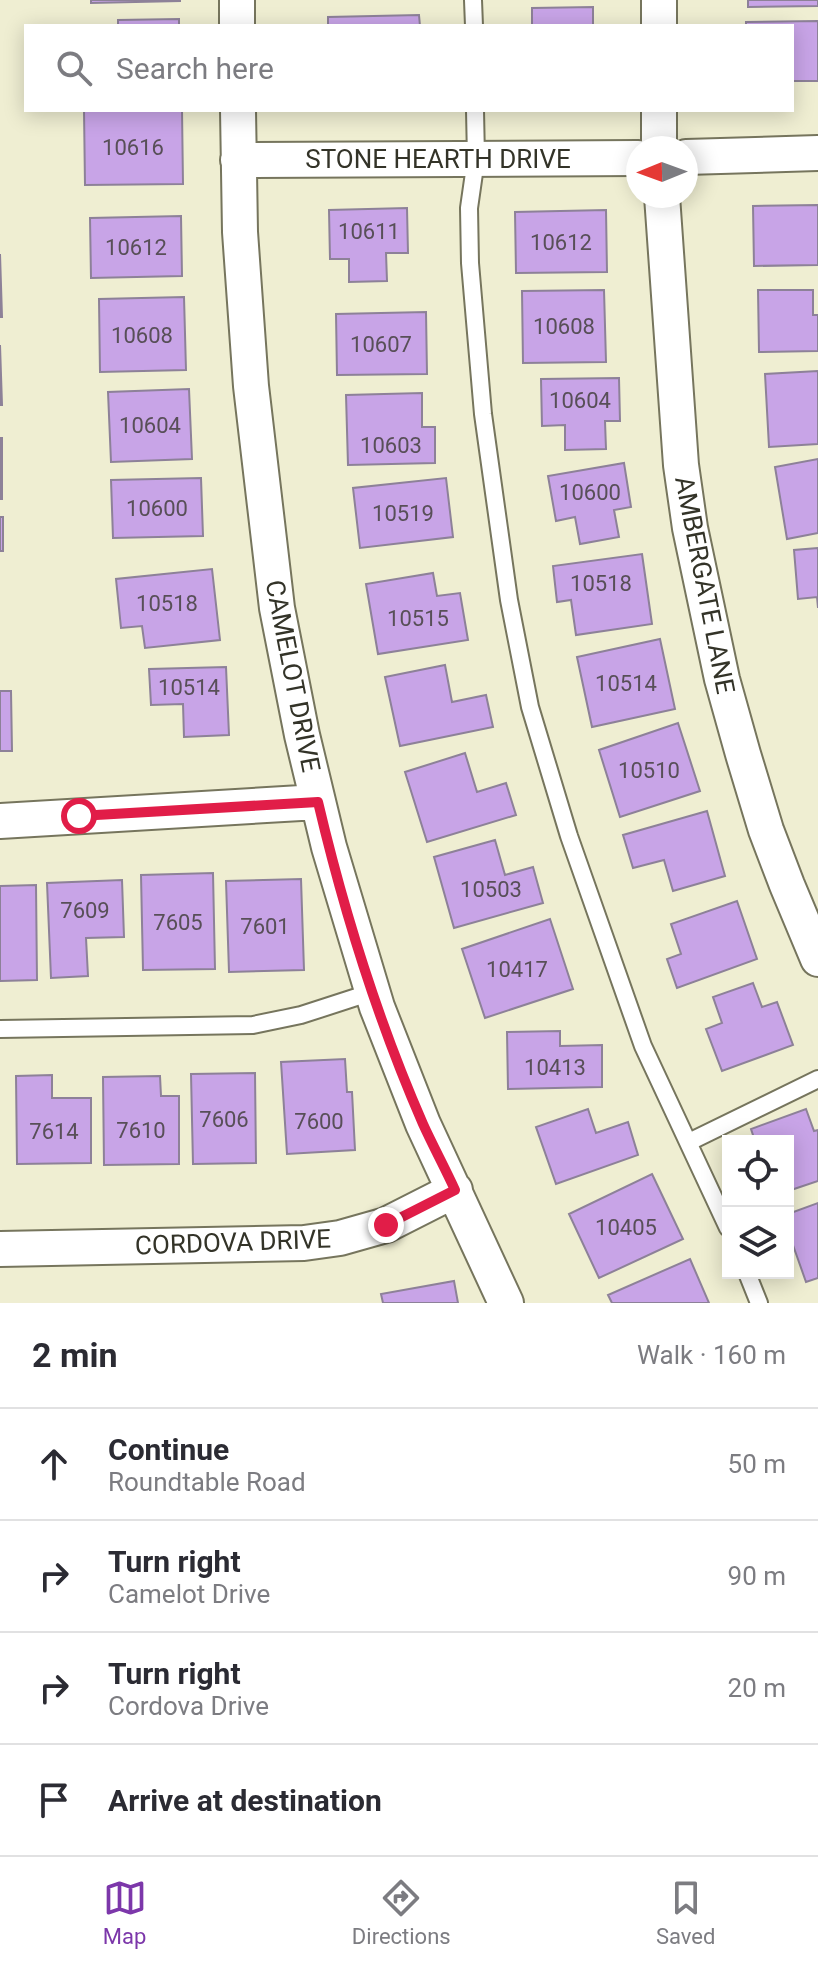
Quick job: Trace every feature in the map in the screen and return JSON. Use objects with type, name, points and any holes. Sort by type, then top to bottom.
[{"type":"street","points":[[237,0],[237,24]]},
{"type":"street","points":[[659,0],[659,24]]},
{"type":"street","name":"CAMELOT DRIVE","points":[[238,112],[240,232],[251,386],[277,608],[302,735],[329,847],[372,992],[423,1124],[506,1303]]},
{"type":"street","points":[[659,112],[659,136]]},
{"type":"street","points":[[698,157],[818,153]]},
{"type":"street","name":"STONE HEARTH DRIVE","points":[[238,160],[626,158]]},
{"type":"street","name":"AMBERGATE LANE","points":[[663,208],[681,465],[690,528],[722,679],[743,754],[781,871],[818,959]]},
{"type":"street","points":[[0,821],[318,802]]},
{"type":"street","name":"CORDOVA DRIVE","points":[[0,1249],[304,1243],[340,1238],[386,1225],[455,1190]]},
{"type":"lane","points":[[473,0],[474,24]]},
{"type":"lane","points":[[475,112],[476,159],[469,208],[470,263],[483,414],[509,600],[530,707],[569,836],[638,1033],[722,1215]]},
{"type":"lane","points":[[0,1029],[253,1025],[301,1015],[372,992]]},
{"type":"lane","points":[[689,1142],[818,1079]]},
{"type":"lane","points":[[749,1279],[759,1303]]},
{"type":"building","points":[[91,0],[180,0],[180,1],[91,3]]},
{"type":"building","points":[[748,0],[818,0],[818,6],[748,7]]},
{"type":"building","points":[[593,7],[593,24],[532,24],[532,8]]},
{"type":"building","points":[[419,15],[420,24],[328,24],[328,17]]},
{"type":"building","points":[[179,19],[179,24],[118,24],[118,20]]},
{"type":"building","points":[[818,21],[818,81],[794,81],[794,24],[746,22]]},
{"type":"building","points":[[84,112],[182,112],[183,184],[85,185]]},
{"type":"building","points":[[818,205],[818,265],[754,266],[753,206]]},
{"type":"building","points":[[407,208],[408,253],[386,253],[387,281],[349,282],[349,259],[330,259],[329,210]]},
{"type":"building","points":[[606,210],[607,272],[516,273],[515,212]]},
{"type":"building","points":[[181,216],[182,276],[91,278],[90,218]]},
{"type":"building","points":[[0,254],[2,317],[0,317]]},
{"type":"building","points":[[604,290],[606,362],[523,363],[522,291]]},
{"type":"building","points":[[758,290],[813,290],[813,315],[818,315],[818,351],[759,352]]},
{"type":"building","points":[[184,297],[186,370],[100,372],[99,299]]},
{"type":"building","points":[[426,312],[427,374],[337,375],[336,314]]},
{"type":"building","points":[[0,345],[2,405],[0,405]]},
{"type":"building","points":[[818,371],[818,444],[769,447],[765,374]]},
{"type":"building","points":[[619,378],[620,421],[605,421],[606,449],[565,450],[565,425],[542,426],[541,379]]},
{"type":"building","points":[[189,389],[192,459],[111,462],[108,392]]},
{"type":"building","points":[[422,393],[422,427],[435,427],[435,463],[348,465],[346,395]]},
{"type":"building","points":[[2,438],[2,499],[0,499]]},
{"type":"building","points":[[818,459],[818,533],[787,539],[775,467]]},
{"type":"building","points":[[624,463],[631,507],[614,510],[619,537],[580,544],[575,517],[556,521],[548,476]]},
{"type":"building","points":[[201,478],[203,536],[113,538],[111,480]]},
{"type":"building","points":[[446,478],[453,537],[360,548],[353,488]]},
{"type":"building","points":[[0,517],[3,517],[3,551],[0,551]]},
{"type":"building","points":[[818,548],[818,608],[817,597],[798,599],[794,550]]},
{"type":"building","points":[[642,554],[652,624],[576,635],[571,600],[557,602],[553,566]]},
{"type":"building","points":[[212,569],[220,640],[145,648],[142,626],[121,628],[116,579]]},
{"type":"building","points":[[433,573],[437,596],[460,593],[468,640],[378,654],[366,584]]},
{"type":"building","points":[[660,639],[675,709],[592,727],[577,657]]},
{"type":"building","points":[[445,665],[452,702],[486,695],[493,727],[400,746],[385,677]]},
{"type":"building","points":[[226,667],[229,735],[184,737],[183,704],[151,705],[149,669]]},
{"type":"building","points":[[0,691],[11,691],[12,751],[0,751]]},
{"type":"building","points":[[678,723],[700,791],[620,817],[599,750]]},
{"type":"building","points":[[465,753],[477,792],[506,783],[516,815],[427,842],[405,772]]},
{"type":"building","points":[[707,811],[725,876],[673,891],[664,860],[633,868],[623,835]]},
{"type":"building","points":[[495,840],[505,875],[533,867],[543,903],[454,928],[434,857]]},
{"type":"building","points":[[213,873],[215,969],[143,970],[141,875]]},
{"type":"building","points":[[301,879],[304,970],[229,972],[226,881]]},
{"type":"building","points":[[122,880],[124,937],[86,938],[88,976],[51,978],[47,883]]},
{"type":"building","points":[[36,885],[37,980],[0,981],[0,886]]},
{"type":"building","points":[[737,901],[757,959],[677,988],[667,959],[681,954],[671,924]]},
{"type":"building","points":[[550,919],[573,989],[485,1018],[462,949]]},
{"type":"building","points":[[753,983],[762,1007],[777,1002],[793,1045],[722,1071],[706,1029],[722,1023],[713,997]]},
{"type":"building","points":[[560,1031],[560,1046],[602,1045],[602,1087],[508,1089],[507,1032]]},
{"type":"building","points":[[345,1059],[347,1092],[352,1092],[355,1150],[287,1154],[281,1062]]},
{"type":"building","points":[[255,1073],[256,1163],[193,1164],[191,1074]]},
{"type":"building","points":[[52,1075],[52,1098],[91,1098],[91,1163],[17,1164],[16,1076]]},
{"type":"building","points":[[160,1076],[161,1096],[179,1096],[179,1164],[104,1165],[103,1077]]},
{"type":"building","points":[[588,1109],[596,1133],[628,1122],[638,1155],[556,1184],[536,1127]]},
{"type":"building","points":[[806,1109],[814,1131],[818,1130],[818,1181],[794,1189],[794,1135],[753,1135],[751,1129]]},
{"type":"building","points":[[652,1174],[683,1239],[599,1278],[569,1214]]},
{"type":"building","points":[[818,1203],[818,1278],[806,1282],[794,1248],[794,1212]]},
{"type":"building","points":[[690,1259],[709,1303],[612,1303],[608,1295]]},
{"type":"building","points":[[454,1281],[458,1303],[383,1303],[381,1294]]},
{"type":"route","points":[[79,816],[318,802],[377,1007],[423,1124],[455,1190],[386,1225]]}]
